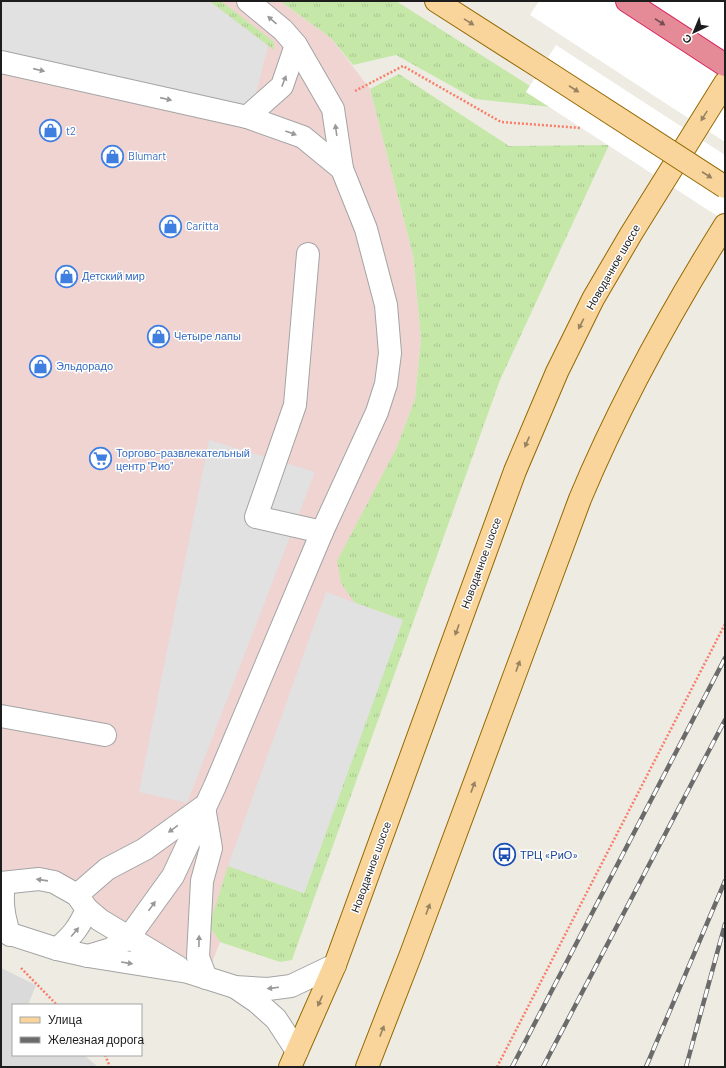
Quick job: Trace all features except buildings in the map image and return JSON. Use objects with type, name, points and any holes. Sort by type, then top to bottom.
[{"type":"highway","points":[[627,1],[725,65]]},
{"type":"main road","points":[[436,1],[725,187]]},
{"type":"main road","name":"Новодачное шоссе","points":[[294,1059],[335,965],[515,471],[557,372],[594,299],[631,234],[725,83]]},
{"type":"main road","points":[[367,1067],[408,962],[580,499],[602,446],[627,396],[694,274],[725,225]]},
{"type":"street","points":[[88,956],[111,949],[129,937],[173,876],[215,786],[322,532],[377,412],[386,384],[390,352],[386,305],[377,265],[366,229],[342,169],[333,109],[296,45],[283,30],[248,1]]},
{"type":"street","points":[[247,117],[282,86],[296,45]]},
{"type":"street","points":[[1,62],[247,117],[302,138],[342,169]]},
{"type":"street","points":[[308,254],[295,404],[256,517],[322,532]]},
{"type":"street","points":[[1,716],[105,735]]},
{"type":"street","points":[[57,949],[80,925],[82,902],[107,869],[145,850],[204,807]]},
{"type":"street","points":[[197,975],[202,881],[211,848],[204,807]]},
{"type":"street","points":[[197,975],[100,920],[82,902],[54,882],[39,879],[2,883],[1,901],[5,933],[57,949],[88,956],[197,975],[235,987],[268,989],[291,986],[335,965]]},
{"type":"street","points":[[235,987],[257,1002],[276,1019],[294,1059]]},
{"type":"path","points":[[356,90],[404,66],[501,122],[587,129]]},
{"type":"path","points":[[497,1067],[725,624]]},
{"type":"path","points":[[18,965],[56,1004]]},
{"type":"path","points":[[105,1056],[110,1067]]},
{"type":"shaded area","points":[[1,1],[280,1],[331,38],[370,89],[413,255],[421,339],[415,399],[396,449],[403,620],[209,926],[220,942],[206,978],[77,895],[1,882]]},
{"type":"shaded area","points":[[1,1],[209,1],[268,46],[252,109],[1,58]]},
{"type":"shaded area","points":[[209,440],[315,472],[187,803],[139,792]]},
{"type":"shaded area","points":[[326,592],[403,620],[304,893],[228,866]]},
{"type":"shaded area","points":[[1,968],[36,985],[28,1004],[12,1004],[12,1056],[85,1056],[98,1067],[1,1067]]},
{"type":"green space","points":[[209,1],[221,1],[274,42],[274,50]]},
{"type":"green space","points":[[280,1],[396,1],[530,86],[526,92],[551,107],[475,99],[396,55],[353,65],[331,38]]},
{"type":"green space","points":[[399,74],[509,146],[609,145],[500,380],[292,960],[280,962],[220,942],[209,926],[228,866],[304,893],[402,620],[355,603],[341,583],[337,561],[396,449],[415,399],[421,339],[413,255],[370,89]]},
{"type":"pier","points":[[539,1],[725,1],[725,142],[530,15]]},
{"type":"pier","points":[[556,45],[725,155],[725,221],[526,92]]},
{"type":"railway","points":[[512,1067],[725,658]]},
{"type":"railway","points":[[543,1067],[725,720]]},
{"type":"railway","points":[[646,1067],[725,881]]},
{"type":"railway","points":[[686,1067],[725,924]]},
{"type":"place","name":"t2","points":[[50,131]]},
{"type":"place","name":"Blumart","points":[[112,156]]},
{"type":"place","name":"Caritta","points":[[171,226]]},
{"type":"place","name":"Детский мир","points":[[66,276]]},
{"type":"place","name":"Четыре лапы","points":[[158,336]]},
{"type":"place","name":"Эльдорадо","points":[[41,366]]},
{"type":"place","name":"Торгово–развлекательный центр \"Рио\"","points":[[101,459]]},
{"type":"place","name":"ТРЦ «РиО»","points":[[504,855]]}]
